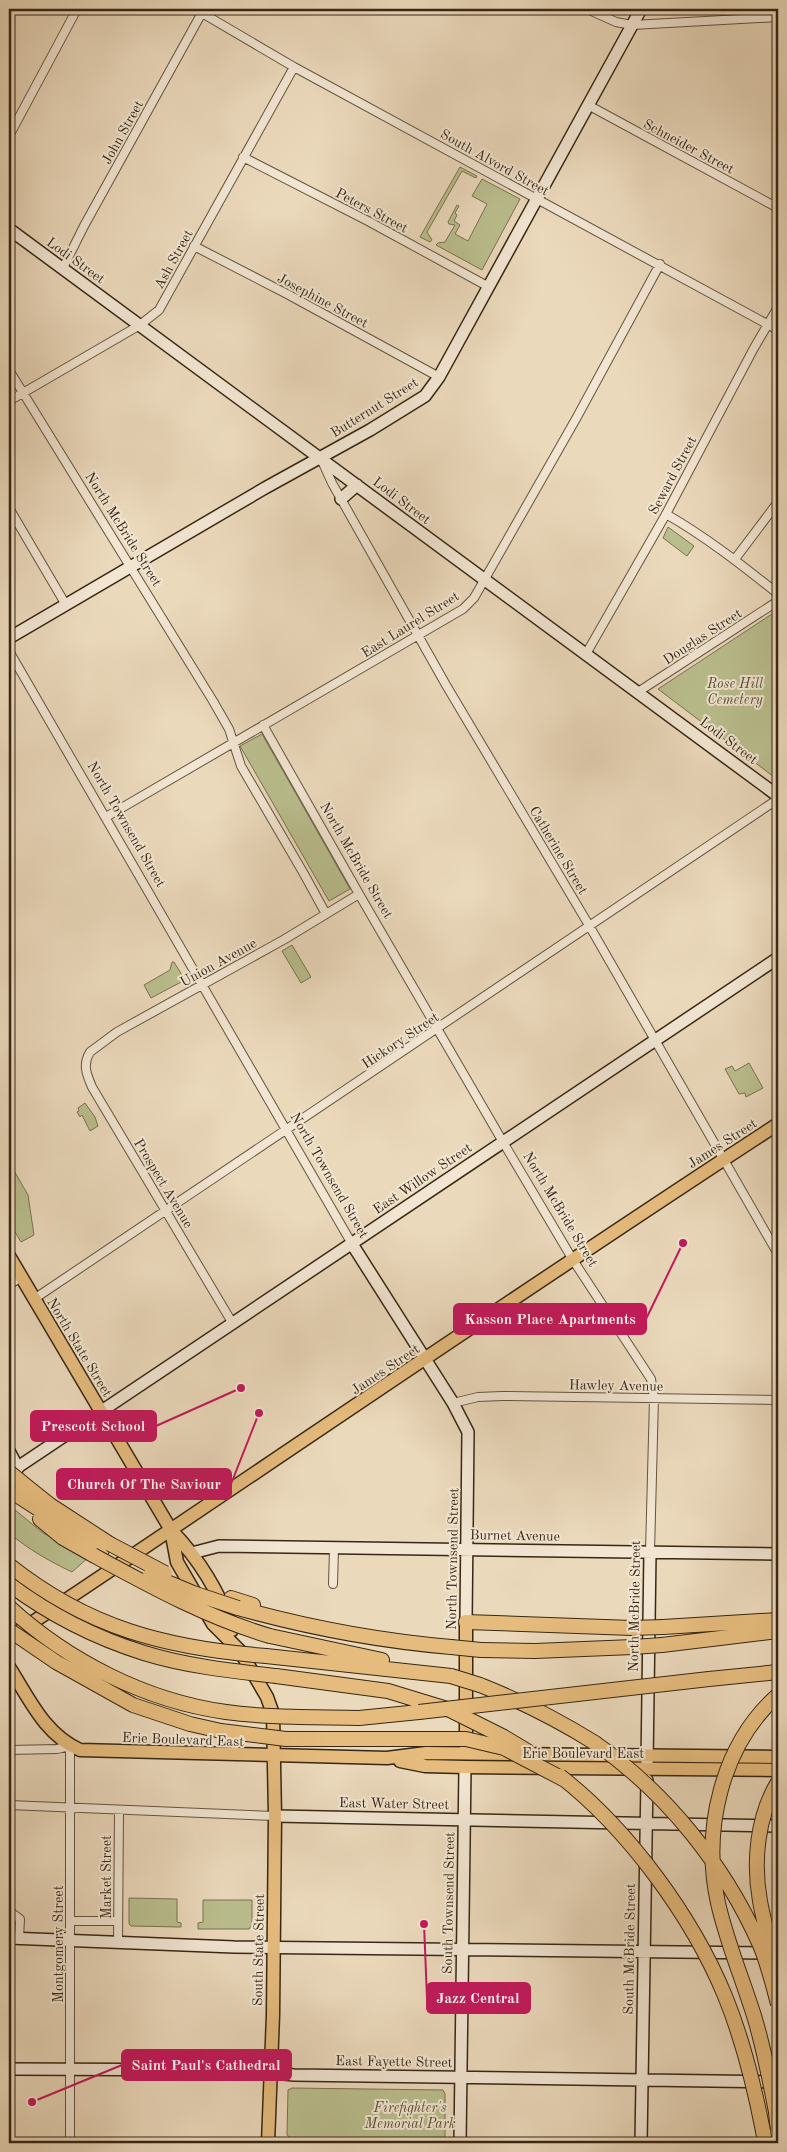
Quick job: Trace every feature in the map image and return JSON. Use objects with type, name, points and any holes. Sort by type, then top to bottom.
[{"type":"highway","points":[[14,1474],[135,1578],[196,1608],[244,1628],[270,1636],[451,1676],[480,1685],[521,1701],[559,1720],[595,1743],[638,1777],[674,1813],[724,1877],[760,1946],[778,2004]]},
{"type":"highway","points":[[9,1490],[63,1538],[102,1550],[175,1586],[235,1603],[278,1619],[315,1626],[422,1644],[481,1650],[535,1651],[662,1645],[778,1631]]},
{"type":"highway","points":[[9,1565],[56,1599],[117,1627],[146,1637],[206,1651],[451,1676]]},
{"type":"highway","points":[[9,1584],[41,1606],[70,1622],[144,1653],[236,1671],[388,1692],[448,1710],[485,1726],[518,1745],[565,1780],[610,1820],[638,1853],[670,1898],[701,1947],[725,1996],[742,2044],[752,2078],[764,2139]]},
{"type":"highway","points":[[9,1607],[54,1643],[92,1667],[148,1692],[200,1707],[227,1712],[289,1717],[360,1718]]},
{"type":"highway","points":[[466,1622],[632,1628],[778,1620]]},
{"type":"highway","points":[[9,1630],[56,1662],[95,1682],[133,1705],[168,1717],[221,1731],[286,1738],[466,1739],[504,1748],[565,1780]]},
{"type":"highway","points":[[95,1682],[166,1707],[200,1716],[261,1724],[360,1718],[778,1672]]},
{"type":"highway","points":[[778,1695],[756,1718],[730,1762],[715,1812],[713,1850],[718,1903],[755,2020],[769,2076],[778,2133]]},
{"type":"highway","points":[[778,1782],[762,1822],[757,1859],[760,1900],[778,1978]]},
{"type":"main road","name":"James Street","points":[[9,1638],[778,1124]]},
{"type":"main road","name":"North State Street","points":[[9,1256],[171,1530],[192,1553],[219,1597],[240,1651],[258,1680],[271,1707],[275,1726],[275,1757]]},
{"type":"main road","name":"North State Street","points":[[171,1530],[177,1562],[214,1624],[240,1651]]},
{"type":"main road","name":"North Townsend Street","points":[[466,1622],[466,1754]]},
{"type":"main road","points":[[9,1667],[44,1721],[59,1739],[70,1746]]},
{"type":"main road","name":"Erie Boulevard East","points":[[70,1746],[80,1750],[275,1757],[387,1758],[426,1754],[466,1754],[778,1757]]},
{"type":"main road","name":"South Townsend Street","points":[[465,1767],[466,1754]]},
{"type":"main road","name":"South State Street","points":[[268,2143],[274,1947],[275,1757]]},
{"type":"main road","name":"Erie Boulevard East","points":[[387,1758],[425,1766],[778,1770]]},
{"type":"street","points":[[9,136],[77,9]]},
{"type":"street","points":[[587,9],[616,22],[632,25],[778,17]]},
{"type":"street","name":"Butternut Street","points":[[9,638],[370,430],[425,396],[439,378],[641,9]]},
{"type":"street","name":"South Alvord Street","points":[[203,11],[294,67],[660,264],[778,330]]},
{"type":"street","name":"John Street","points":[[63,268],[84,226],[203,11]]},
{"type":"street","name":"Ash Street","points":[[9,401],[140,325],[160,310],[242,157],[294,67]]},
{"type":"street","name":"Schneider Street","points":[[588,105],[778,208]]},
{"type":"street","name":"Peters Street","points":[[242,157],[368,221],[489,287]]},
{"type":"street","name":"Lodi Street","points":[[9,229],[778,797]]},
{"type":"street","name":"Josephine Street","points":[[194,246],[289,295],[439,378]]},
{"type":"street","name":"East Laurel Street","points":[[106,817],[463,609],[474,598],[485,580],[577,417],[660,264]]},
{"type":"street","name":"Seward Street","points":[[586,654],[666,514],[778,307]]},
{"type":"street","name":"North McBride Street","points":[[9,370],[213,701],[229,729],[241,766],[300,865],[326,914]]},
{"type":"street","name":"Catherine Street","points":[[320,458],[418,636],[590,927],[778,1254]]},
{"type":"street","points":[[341,499],[357,485]]},
{"type":"street","points":[[735,559],[778,502]]},
{"type":"street","points":[[9,508],[66,605]]},
{"type":"street","points":[[666,514],[735,559],[778,594]]},
{"type":"street","name":"Douglas Street","points":[[638,692],[778,601]]},
{"type":"street","name":"North Townsend Street","points":[[9,651],[352,1244],[453,1403],[468,1432],[466,1622]]},
{"type":"street","name":"North McBride Street","points":[[263,725],[359,894],[573,1260],[651,1379],[654,1398],[647,1755]]},
{"type":"street","name":"Hickory Street","points":[[34,1299],[438,1030],[778,797]]},
{"type":"street","name":"Union Avenue","points":[[90,1052],[117,1032],[359,894]]},
{"type":"street","name":"East Willow Street","points":[[14,1474],[101,1412],[778,958]]},
{"type":"street","name":"Prospect Avenue","points":[[90,1052],[85,1066],[92,1087],[233,1324]]},
{"type":"street","points":[[9,1285],[21,1277]]},
{"type":"street","name":"Hawley Avenue","points":[[453,1403],[478,1397],[502,1396],[778,1400]]},
{"type":"street","points":[[9,1451],[14,1474]]},
{"type":"street","name":"Burnet Avenue","points":[[192,1553],[219,1546],[778,1554]]},
{"type":"street","points":[[333,1584],[334,1549]]},
{"type":"street","name":"Erie Boulevard East","points":[[9,1750],[57,1749],[70,1746]]},
{"type":"street","name":"Montgomery Street","points":[[70,1746],[70,2143]]},
{"type":"street","name":"South McBride Street","points":[[641,2143],[647,1755]]},
{"type":"street","name":"South Townsend Street","points":[[460,2143],[465,1767]]},
{"type":"street","name":"East Water Street","points":[[9,1805],[275,1816],[778,1826]]},
{"type":"street","name":"Market Street","points":[[118,1944],[119,1810]]},
{"type":"street","points":[[9,1912],[20,1919],[14,1938],[118,1944],[778,1954]]},
{"type":"street","points":[[70,1921],[118,1921]]},
{"type":"street","name":"East Fayette Street","points":[[9,2069],[240,2070],[271,2073],[778,2082]]},
{"type":"green space","points":[[460,167],[477,176],[476,178],[462,171],[427,232],[432,240],[430,242],[420,237]]},
{"type":"green space","points":[[482,179],[520,199],[482,270],[436,245],[445,242],[455,225],[448,222],[457,205],[459,206],[455,213],[457,215],[454,221],[460,225],[455,234],[468,241],[487,204],[472,196]]},
{"type":"green space","points":[[668,527],[694,546],[687,556],[663,538]]},
{"type":"green space","name":"Rose Hill Cemetery","points":[[778,610],[778,780],[658,689]]},
{"type":"green space","points":[[262,734],[350,889],[329,901],[240,746]]},
{"type":"green space","points":[[292,945],[311,977],[301,983],[282,951]]},
{"type":"green space","points":[[172,962],[174,962],[185,980],[151,998],[144,985],[170,970]]},
{"type":"green space","points":[[749,1063],[763,1088],[746,1097],[745,1093],[739,1094],[725,1069],[732,1066],[735,1071]]},
{"type":"green space","points":[[85,1103],[95,1117],[98,1126],[90,1131],[82,1115],[80,1117],[77,1112],[79,1111],[78,1108]]},
{"type":"green space","points":[[9,1162],[28,1195],[34,1235],[21,1242],[9,1222]]},
{"type":"green space","points":[[9,1505],[43,1533],[90,1556],[72,1572],[39,1554],[9,1533]]},
{"type":"green space","points":[[129,1898],[177,1899],[177,1922],[181,1923],[181,1927],[131,1926],[129,1924]]},
{"type":"green space","points":[[203,1900],[252,1900],[252,1925],[249,1929],[198,1929],[198,1923],[203,1922]]},
{"type":"green space","name":"Firefighter's Memorial Park","points":[[292,2088],[443,2090],[445,2094],[445,2138],[442,2141],[291,2138],[287,2135],[288,2090]]},
{"type":"place","name":"Kasson Place Apartments","points":[[683,1243]]},
{"type":"place","name":"Prescott School","points":[[241,1388]]},
{"type":"place","name":"Church Of The Saviour","points":[[259,1413]]},
{"type":"place","name":"Jazz Central","points":[[424,1924]]},
{"type":"place","name":"Saint Paul's Cathedral","points":[[32,2102]]}]
